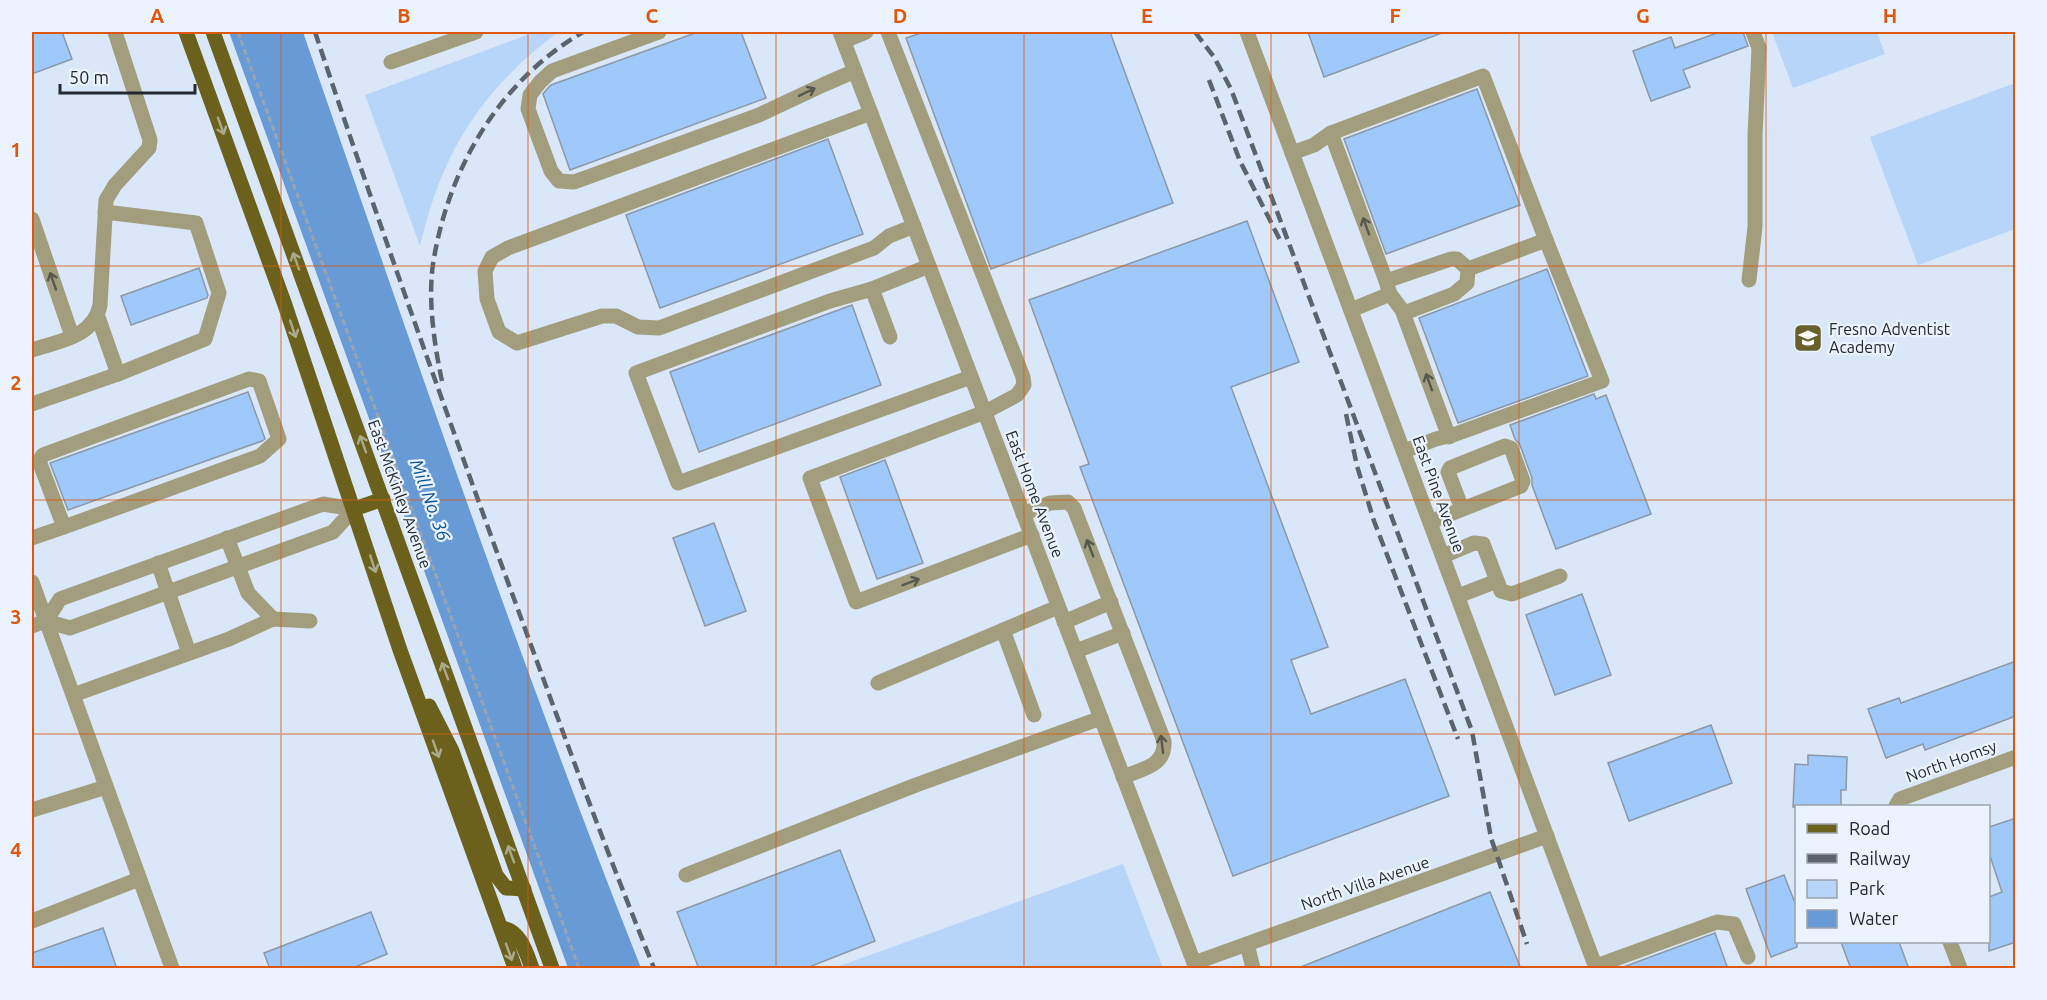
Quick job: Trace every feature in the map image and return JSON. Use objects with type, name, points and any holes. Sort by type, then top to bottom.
[{"type":"main road","points":[[186,32],[285,305],[400,650],[515,969]]},
{"type":"main road","name":"East McKinley Avenue","points":[[213,32],[552,969]]},
{"type":"main road","points":[[354,509],[383,499]]},
{"type":"main road","points":[[400,650],[452,751],[496,875],[506,888],[524,889]]},
{"type":"main road","points":[[501,928],[511,930],[516,935],[532,969]]},
{"type":"street","points":[[32,350],[83,332],[92,326],[98,317],[106,200],[115,186],[149,148],[150,140],[115,32]]},
{"type":"street","points":[[392,62],[476,32]]},
{"type":"street","points":[[659,32],[552,71],[530,95],[528,109],[551,171],[560,181],[574,182],[759,115],[855,71]]},
{"type":"street","points":[[842,36],[866,32]]},
{"type":"street","points":[[888,32],[1024,381],[1022,391],[1017,395],[985,412],[810,478],[856,603],[1032,535]]},
{"type":"street","name":"East Pine Avenue","points":[[1247,32],[1596,967]]},
{"type":"street","points":[[1749,280],[1755,227],[1755,136],[1759,48],[1753,32]]},
{"type":"street","name":"East Home Avenue","points":[[842,36],[1195,966]]},
{"type":"street","points":[[1292,153],[1314,145],[1331,133],[1483,76],[1602,381],[1404,452]]},
{"type":"street","points":[[871,113],[508,248],[492,257],[485,271],[487,298],[499,332],[517,343],[602,316],[616,316],[638,327],[659,328],[874,248],[889,236],[914,226]]},
{"type":"street","points":[[1331,133],[1388,288],[1402,310],[1449,437]]},
{"type":"street","points":[[32,404],[118,374],[205,339],[219,293],[196,223],[105,212]]},
{"type":"street","points":[[32,219],[72,336]]},
{"type":"street","points":[[1468,269],[1546,240]]},
{"type":"street","points":[[1351,310],[1388,288],[1451,259],[1457,259],[1468,269]]},
{"type":"street","points":[[929,266],[872,289],[830,301],[636,373],[678,483],[971,377]]},
{"type":"street","points":[[1402,310],[1407,312],[1454,294],[1467,283],[1468,269]]},
{"type":"street","points":[[872,289],[890,337]]},
{"type":"street","points":[[98,317],[118,374]]},
{"type":"street","points":[[32,538],[63,527],[260,456],[279,439],[259,381],[249,378],[43,455],[39,461],[63,527]]},
{"type":"street","points":[[1430,522],[1521,486],[1523,481],[1511,448],[1505,446],[1450,468],[1448,472],[1462,509]]},
{"type":"street","points":[[1023,513],[1050,503],[1068,502],[1074,508],[1164,741],[1165,750],[1162,758],[1154,765],[1123,777]]},
{"type":"street","points":[[39,623],[60,599],[227,538],[323,504],[354,509]]},
{"type":"street","points":[[39,623],[70,628],[169,593],[333,532],[354,509]]},
{"type":"street","points":[[227,538],[248,593],[273,620]]},
{"type":"street","points":[[1443,556],[1474,543],[1483,544],[1501,591],[1512,594],[1560,576]]},
{"type":"street","points":[[158,564],[189,653]]},
{"type":"street","points":[[1458,596],[1497,581]]},
{"type":"street","points":[[32,582],[39,623],[73,694],[172,969]]},
{"type":"street","points":[[1064,621],[1111,603]]},
{"type":"street","points":[[878,683],[1058,607]]},
{"type":"street","points":[[73,694],[229,639],[273,620],[310,621]]},
{"type":"street","points":[[1003,630],[1034,715]]},
{"type":"street","points":[[1076,651],[1123,633]]},
{"type":"street","points":[[686,875],[916,784],[1101,718]]},
{"type":"street","name":"North Homsy","points":[[1898,803],[2016,757]]},
{"type":"street","points":[[32,810],[106,787]]},
{"type":"street","name":"North Villa Avenue","points":[[1195,966],[1247,944],[1547,836]]},
{"type":"street","points":[[32,921],[140,879]]},
{"type":"street","points":[[1596,967],[1717,922],[1734,924],[1748,957]]},
{"type":"street","points":[[1950,943],[1960,969]]},
{"type":"street","points":[[1247,944],[1253,969]]},
{"type":"path","points":[[238,32],[579,969]]},
{"type":"green space","points":[[535,32],[558,32],[507,77],[468,126],[440,181],[420,246],[365,95]]},
{"type":"green space","points":[[1772,32],[1877,32],[1885,54],[1793,88]]},
{"type":"green space","points":[[2015,83],[2015,229],[1918,265],[1870,137]]},
{"type":"green space","points":[[1123,864],[1163,968],[834,968]]},
{"type":"water","name":"Mill No. 36","points":[[229,32],[303,32],[509,619],[641,968],[568,968]]},
{"type":"building","points":[[32,32],[62,32],[72,59],[32,74]]},
{"type":"building","points":[[698,32],[741,32],[766,98],[570,170],[543,94],[547,89],[551,85]]},
{"type":"building","points":[[924,32],[1110,32],[1173,203],[991,269],[906,38]]},
{"type":"building","points":[[1308,32],[1441,32],[1442,33],[1324,77]]},
{"type":"building","points":[[1720,32],[1743,32],[1748,46],[1683,70],[1690,87],[1651,101],[1633,51],[1671,37],[1675,48]]},
{"type":"building","points":[[1477,89],[1520,205],[1386,254],[1344,139]]},
{"type":"building","points":[[828,139],[863,234],[660,308],[626,215]]},
{"type":"building","points":[[1247,221],[1299,362],[1231,387],[1328,647],[1291,660],[1311,714],[1405,679],[1449,796],[1233,876],[1080,467],[1089,464],[1029,300]]},
{"type":"building","points":[[199,268],[207,298],[131,325],[121,296]]},
{"type":"building","points":[[1547,269],[1588,376],[1458,423],[1419,318]]},
{"type":"building","points":[[852,305],[881,385],[699,452],[670,372]]},
{"type":"building","points":[[248,392],[265,439],[262,441],[68,510],[50,463]]},
{"type":"building","points":[[1594,394],[1596,399],[1606,395],[1651,514],[1556,549],[1520,445],[1510,425]]},
{"type":"building","points":[[885,460],[923,563],[877,579],[840,477]]},
{"type":"building","points":[[714,523],[746,611],[705,626],[673,538]]},
{"type":"building","points":[[1582,594],[1611,675],[1555,695],[1526,615]]},
{"type":"building","points":[[2016,661],[2016,716],[1925,750],[1923,744],[1886,758],[1868,709],[1899,698],[1901,703]]},
{"type":"building","points":[[1711,725],[1732,783],[1629,821],[1608,763]]},
{"type":"building","points":[[1808,755],[1847,757],[1846,790],[1841,790],[1841,805],[1795,805],[1793,807],[1795,764],[1808,765]]},
{"type":"building","points":[[2016,818],[2016,942],[1989,951],[1990,897],[2002,892],[1990,856],[1990,827]]},
{"type":"building","points":[[840,850],[875,941],[804,969],[699,969],[677,912]]},
{"type":"building","points":[[1784,875],[1795,903],[1795,943],[1797,947],[1771,957],[1746,889]]},
{"type":"building","points":[[1490,892],[1521,969],[1298,969],[1298,968]]},
{"type":"building","points":[[371,912],[387,954],[350,969],[270,969],[264,953]]},
{"type":"building","points":[[103,928],[117,969],[32,969],[32,953]]},
{"type":"building","points":[[1715,933],[1728,969],[1618,969]]},
{"type":"building","points":[[1841,943],[1899,943],[1909,969],[1851,969]]},
{"type":"railway","points":[[315,32],[403,290],[495,547],[592,811],[654,968]]},
{"type":"railway","points":[[442,381],[432,320],[431,288],[434,258],[452,190],[484,128],[504,100],[527,74],[583,32]]},
{"type":"railway","points":[[1195,32],[1214,57],[1231,89],[1472,731],[1491,838],[1527,944]]},
{"type":"railway","points":[[1209,80],[1240,161],[1280,240]]},
{"type":"railway","points":[[1346,414],[1357,466],[1374,521],[1458,739]]},
{"type":"place","name":"Fresno Adventist Academy","points":[[1808,338]]}]
